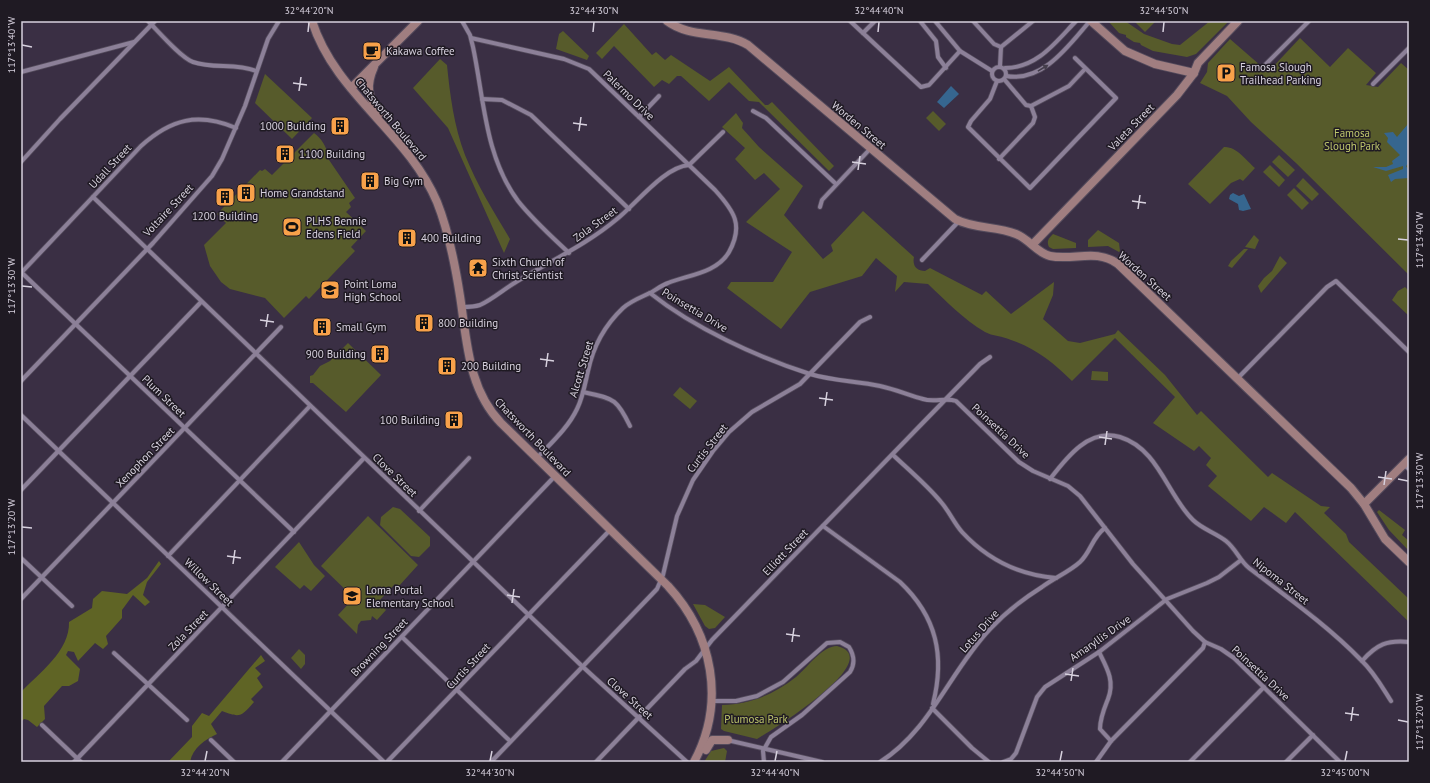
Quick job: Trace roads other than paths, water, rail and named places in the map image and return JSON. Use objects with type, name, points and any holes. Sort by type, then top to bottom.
[{"type":"street","points":[[148,21],[189,61],[204,64],[240,66],[256,71]]},
{"type":"street","points":[[21,162],[60,119],[155,21]]},
{"type":"street","name":"Voltaire Street","points":[[21,381],[147,249],[207,183],[222,159],[236,128],[268,39],[279,21]]},
{"type":"street","name":"Chatsworth Boulevard","points":[[312,21],[328,56],[351,88],[418,166],[439,206],[452,248],[471,366],[478,390],[493,415],[662,579],[686,608],[698,629],[705,648],[711,677],[712,701],[707,734],[695,760]]},
{"type":"street","points":[[351,88],[418,21]]},
{"type":"street","points":[[462,21],[471,38],[493,148],[508,186],[528,213],[569,253]]},
{"type":"street","name":"Worden Street","points":[[667,21],[686,31],[727,36],[742,42],[946,213],[959,221],[980,228],[1012,233],[1033,244],[1044,254],[1050,256],[1096,255],[1116,262],[1351,488],[1364,504],[1385,539],[1409,562]]},
{"type":"street","points":[[850,21],[919,86],[925,87],[929,85],[960,51]]},
{"type":"street","points":[[863,33],[875,21]]},
{"type":"street","points":[[920,21],[936,41],[938,57],[946,68]]},
{"type":"street","points":[[935,21],[950,42],[960,51],[992,71]]},
{"type":"street","points":[[973,21],[994,44],[1001,47]]},
{"type":"street","points":[[992,71],[995,67],[1027,65],[1036,60],[1076,21]]},
{"type":"street","points":[[1075,58],[1116,98],[1030,188],[970,130],[968,126],[990,99],[997,81],[1005,78],[1024,77],[1045,67],[1059,56],[1090,21],[1125,51],[1155,64],[1194,73]]},
{"type":"street","name":"Valeta Street","points":[[1033,244],[1170,103],[1194,73],[1198,63],[1238,21]]},
{"type":"street","points":[[1264,66],[1308,21]]},
{"type":"street","points":[[1001,47],[1030,22]]},
{"type":"street","name":"Palermo Drive","points":[[471,38],[564,59],[582,66],[598,77],[726,201],[733,212],[736,225]]},
{"type":"street","points":[[21,72],[134,42]]},
{"type":"street","points":[[1001,47],[1002,67],[1005,78],[1026,105],[1031,106],[1069,86],[1085,69]]},
{"type":"street","points":[[1373,84],[1409,48]]},
{"type":"street","points":[[378,62],[369,82],[369,97],[375,107],[393,128],[394,137]]},
{"type":"street","points":[[992,71],[992,76],[997,81]]},
{"type":"street","points":[[640,117],[659,96]]},
{"type":"street","points":[[482,99],[502,100],[531,114],[629,209]]},
{"type":"street","points":[[1000,159],[1034,122],[1035,117],[1031,106]]},
{"type":"street","points":[[753,111],[766,118],[836,184]]},
{"type":"street","name":"Udall Street","points":[[21,272],[141,146],[164,128],[180,122],[198,119],[216,120],[236,128]]},
{"type":"street","name":"Zola Street","points":[[462,307],[482,303],[516,282],[569,253],[604,230],[670,172],[682,166],[689,165],[723,132]]},
{"type":"street","points":[[820,207],[822,200],[870,148]]},
{"type":"street","name":"Clove Street","points":[[93,197],[583,667],[687,762]]},
{"type":"street","points":[[922,260],[959,221]]},
{"type":"street","name":"Alcott Street","points":[[537,458],[572,419],[583,392],[593,353],[606,329],[616,316],[633,300],[668,283],[703,272],[719,262],[727,254],[734,242],[736,225]]},
{"type":"street","name":"Plum Street","points":[[21,272],[294,532]]},
{"type":"street","points":[[1237,379],[1333,282],[1340,282],[1409,352]]},
{"type":"street","name":"Poinsettia Drive","points":[[650,293],[680,313],[726,339],[762,356],[811,374],[881,386],[930,401],[956,401],[1019,462],[1033,471],[1074,490],[1085,501],[1133,564],[1193,631],[1205,642],[1221,649],[1234,658],[1340,762]]},
{"type":"street","points":[[21,490],[201,302]]},
{"type":"street","name":"Curtis Street","points":[[662,579],[677,516],[693,480],[709,456],[730,432],[752,412],[768,401],[799,385],[860,322],[870,317]]},
{"type":"street","name":"Xenophon Street","points":[[21,599],[281,328]]},
{"type":"street","name":"Elliott Street","points":[[596,762],[685,669],[696,661],[705,648],[944,401],[980,364],[990,357]]},
{"type":"street","points":[[583,392],[615,401],[621,407],[630,426]]},
{"type":"street","points":[[168,556],[310,406]]},
{"type":"street","name":"Willow Street","points":[[21,415],[384,762]]},
{"type":"street","name":"Nipoma Street","points":[[1050,479],[1074,452],[1086,442],[1104,436],[1120,437],[1128,440],[1152,461],[1193,520],[1225,540],[1235,550],[1241,560],[1315,619],[1362,661],[1392,701]]},
{"type":"street","points":[[893,455],[942,502],[961,531],[980,550],[1014,568],[1035,575],[1056,578]]},
{"type":"street","name":"Zola Street","points":[[76,760],[364,458]]},
{"type":"street","points":[[419,511],[469,458]]},
{"type":"street","points":[[1364,504],[1407,464]]},
{"type":"street","name":"Browning Street","points":[[282,762],[556,476]]},
{"type":"street","points":[[823,526],[900,582],[910,591],[925,611],[934,632],[939,666],[938,683],[932,708],[972,748],[990,762]]},
{"type":"street","name":"Lotus Drive","points":[[880,762],[903,746],[920,728],[961,666],[989,630],[1011,610],[1082,559],[1095,536],[1105,528]]},
{"type":"street","name":"Curtis Street","points":[[387,762],[458,690],[610,529]]},
{"type":"street","points":[[21,558],[72,606]]},
{"type":"street","name":"Amaryllis Drive","points":[[1003,762],[1011,759],[1016,753],[1037,697],[1045,687],[1099,652],[1165,600],[1219,577],[1241,560]]},
{"type":"street","points":[[491,762],[657,589],[662,579]]},
{"type":"street","points":[[402,637],[510,741]]},
{"type":"street","points":[[1362,661],[1383,643],[1396,641],[1409,642]]},
{"type":"street","points":[[712,701],[736,701],[757,696],[784,682],[827,643],[840,642],[849,647],[853,660],[850,672],[808,710],[773,736],[764,749],[764,762]]},
{"type":"street","points":[[1096,762],[1111,741],[1203,648],[1205,642]]},
{"type":"street","points":[[1099,652],[1108,669],[1111,685],[1102,715],[1100,729],[1111,741]]},
{"type":"street","points":[[114,653],[187,720]]},
{"type":"street","points":[[1190,762],[1264,687]]},
{"type":"street","points":[[42,725],[76,760],[81,762]]},
{"type":"street","points":[[707,734],[822,762]]},
{"type":"street","points":[[1286,762],[1313,735]]},
{"type":"street","points":[[212,740],[234,762]]},
{"type":"street","points":[[695,760],[704,754],[712,740],[728,740]]},
{"type":"water","points":[[951,86],[959,94],[944,108],[937,102]]},
{"type":"water","points":[[1408,124],[1409,163],[1406,166],[1409,171],[1409,178],[1395,179],[1391,182],[1388,175],[1403,169],[1403,166],[1386,171],[1373,167],[1386,167],[1393,164],[1392,161],[1400,155],[1387,142],[1388,138],[1384,133],[1393,132],[1397,137]]},
{"type":"water","points":[[1233,193],[1239,196],[1244,194],[1251,209],[1243,211],[1239,210],[1238,204],[1229,199],[1230,195]]},
{"type":"place","name":"Kakawa Coffee","points":[[372,51]]},
{"type":"place","name":"Famosa Slough Trailhead Parking","points":[[1226,73]]},
{"type":"place","name":"1000 Building","points":[[340,126]]},
{"type":"place","name":"1100 Building","points":[[285,154]]},
{"type":"place","name":"Big Gym","points":[[370,181]]},
{"type":"place","name":"Home Grandstand","points":[[246,193]]},
{"type":"place","name":"1200 Building","points":[[225,197]]},
{"type":"place","name":"PLHS Bennie Edens Field","points":[[292,227]]},
{"type":"place","name":"400 Building","points":[[407,238]]},
{"type":"place","name":"Sixth Church of Christ Scientist","points":[[478,268]]},
{"type":"place","name":"Point Loma High School","points":[[330,290]]},
{"type":"place","name":"800 Building","points":[[424,323]]},
{"type":"place","name":"Small Gym","points":[[322,327]]},
{"type":"place","name":"900 Building","points":[[380,354]]},
{"type":"place","name":"200 Building","points":[[447,366]]},
{"type":"place","name":"100 Building","points":[[454,420]]},
{"type":"place","name":"Loma Portal Elementary School","points":[[352,596]]},
{"type":"park label","name":"Famosa Slough Park","points":[[1352,139]]},
{"type":"park label","name":"Plumosa Park","points":[[756,719]]}]
